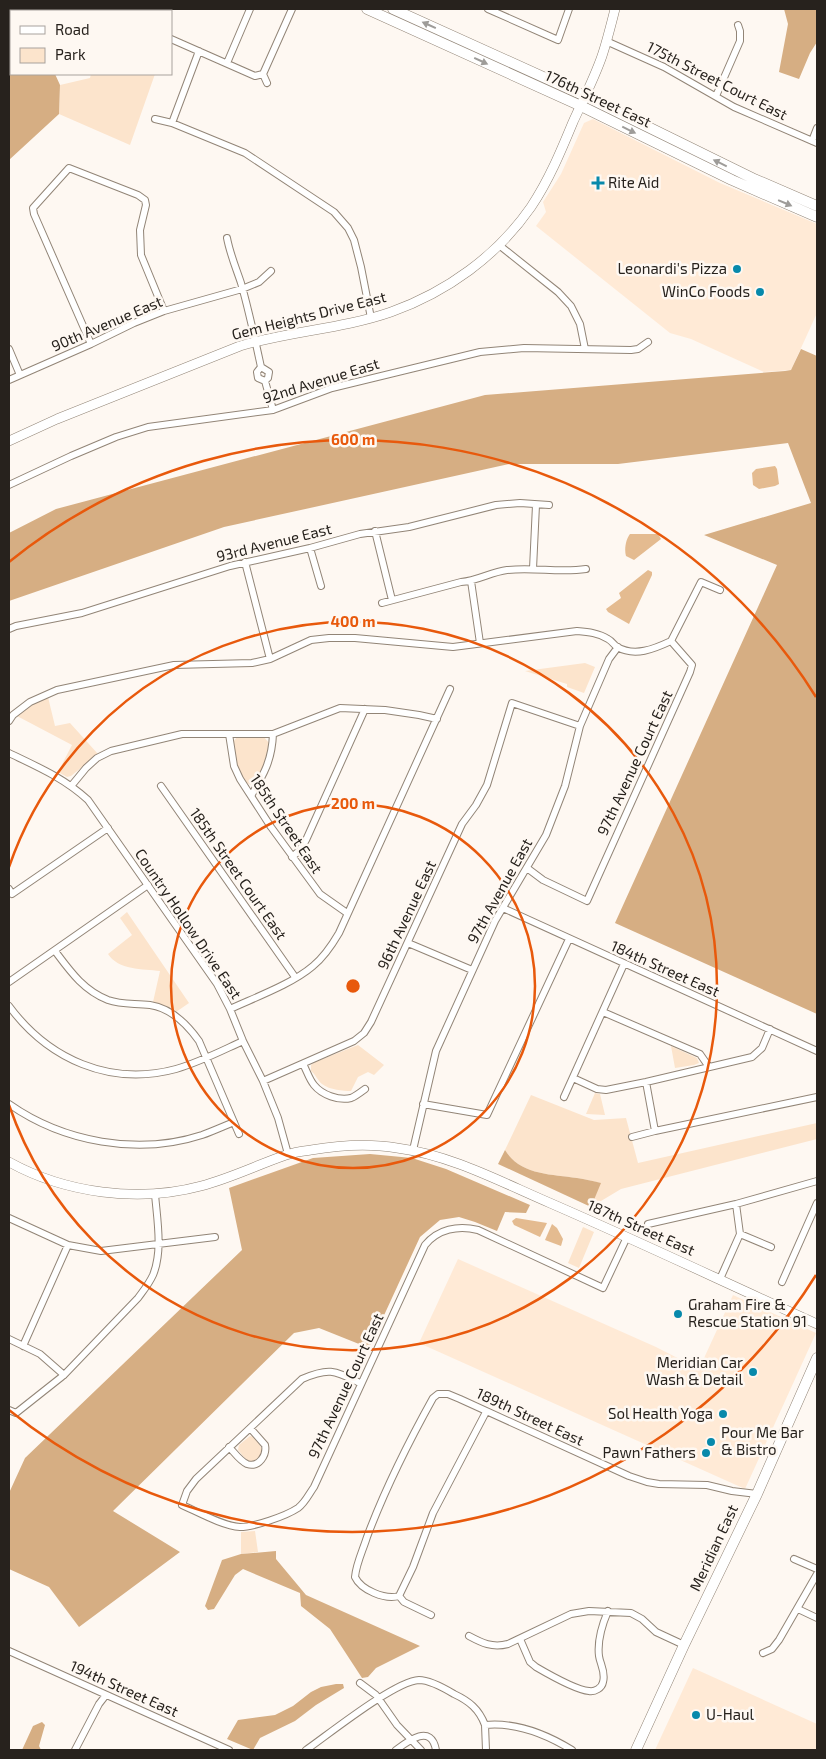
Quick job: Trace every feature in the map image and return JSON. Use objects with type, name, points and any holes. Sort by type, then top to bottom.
[{"type":"main road","name":"176th Street East","points":[[367,9],[581,106],[732,180],[817,217]]},
{"type":"main road","name":"176th Street East","points":[[393,9],[585,96],[752,178],[817,206]]},
{"type":"main road","name":"Meridian East","points":[[636,1750],[757,1494],[817,1358]]},
{"type":"street","points":[[226,63],[250,9]]},
{"type":"street","points":[[267,83],[263,74],[292,9]]},
{"type":"street","points":[[488,9],[501,12],[558,40],[568,9]]},
{"type":"street","name":"Gem Heights Drive East","points":[[9,441],[180,368],[256,341],[371,318],[410,304],[448,285],[474,267],[499,245],[531,207],[544,186],[581,106],[606,41],[615,9]]},
{"type":"street","points":[[716,96],[740,41],[738,25]]},
{"type":"street","points":[[172,39],[256,76],[263,74]]},
{"type":"street","name":"175th Street Court East","points":[[606,41],[664,67],[756,117],[815,142]]},
{"type":"street","points":[[172,124],[199,51]]},
{"type":"street","points":[[155,119],[172,124],[245,154],[334,212],[348,228],[354,240],[371,318]]},
{"type":"street","points":[[815,142],[817,128]]},
{"type":"street","points":[[91,344],[33,208],[69,168],[138,195],[145,200],[146,205],[140,230],[141,255],[164,311]]},
{"type":"street","points":[[227,238],[229,252],[256,341],[261,368],[258,372],[258,378],[265,381],[273,410]]},
{"type":"street","points":[[499,245],[558,292],[571,306],[580,324],[585,349]]},
{"type":"street","name":"90th Avenue East","points":[[9,380],[91,344],[134,322],[164,311],[242,290],[259,282],[271,271]]},
{"type":"street","name":"92nd Avenue East","points":[[9,485],[116,437],[148,427],[273,410],[332,388],[480,352],[510,348],[638,350],[648,342]]},
{"type":"street","points":[[9,349],[20,375]]},
{"type":"street","name":"93rd Avenue East","points":[[9,630],[16,626],[82,613],[246,562],[310,548],[360,534],[409,527],[496,505],[520,503],[549,505]]},
{"type":"street","points":[[533,569],[536,505]]},
{"type":"street","points":[[375,531],[392,600]]},
{"type":"street","points":[[310,548],[320,586]]},
{"type":"street","points":[[246,562],[270,659]]},
{"type":"street","points":[[382,603],[471,581],[505,570],[572,571],[586,569]]},
{"type":"street","points":[[471,581],[480,643]]},
{"type":"street","points":[[9,721],[13,715],[30,702],[57,690],[174,665],[252,663],[270,659],[311,640],[329,638],[355,638],[453,647],[577,631],[598,634],[609,639],[618,647],[634,652],[649,651],[671,641],[701,582],[720,590]]},
{"type":"street","name":"97th Avenue Court East","points":[[527,868],[543,880],[587,900],[690,672],[692,664],[671,641]]},
{"type":"street","name":"97th Avenue East","points":[[414,1150],[436,1051],[495,921],[546,834],[557,810],[580,726],[597,683],[609,659],[618,647]]},
{"type":"street","points":[[230,1009],[281,986],[312,968],[322,957],[339,932],[450,689]]},
{"type":"street","name":"96th Avenue East","points":[[263,1081],[354,1041],[371,1022],[462,824],[487,785],[512,703],[580,726]]},
{"type":"street","points":[[72,785],[97,758],[111,751],[182,734],[273,734],[340,708],[419,714],[437,719]]},
{"type":"street","points":[[292,857],[300,850],[306,840],[365,709]]},
{"type":"street","name":"185th Street East","points":[[229,734],[234,766],[251,796],[292,857],[320,894],[347,913]]},
{"type":"street","points":[[251,796],[269,763],[273,734]]},
{"type":"street","name":"Country Hollow Drive East","points":[[9,753],[72,785],[88,800],[217,984],[263,1081],[278,1118],[288,1154]]},
{"type":"street","name":"185th Street Court East","points":[[161,786],[295,977]]},
{"type":"street","points":[[10,892],[108,828]]},
{"type":"street","points":[[9,982],[148,885]]},
{"type":"street","name":"184th Street East","points":[[503,908],[817,1051]]},
{"type":"street","points":[[423,1104],[487,1115],[495,1102],[569,939]]},
{"type":"street","points":[[408,943],[472,970]]},
{"type":"street","points":[[55,951],[77,980],[98,995],[122,1004],[151,1005],[172,1014],[191,1030],[199,1040],[239,1134]]},
{"type":"street","points":[[564,1097],[624,964]]},
{"type":"street","points":[[9,1006],[20,1022],[36,1037],[67,1058],[86,1067],[109,1072],[154,1074],[206,1058],[243,1041]]},
{"type":"street","points":[[603,1012],[700,1054],[709,1068]]},
{"type":"street","points":[[573,1078],[597,1089],[614,1088],[709,1068],[752,1057],[762,1048],[770,1030]]},
{"type":"street","points":[[303,1064],[314,1086],[329,1096],[350,1098],[365,1089]]},
{"type":"street","points":[[646,1082],[655,1131]]},
{"type":"street","points":[[632,1138],[655,1131],[817,1097]]},
{"type":"street","points":[[9,1104],[20,1112],[46,1125],[70,1134],[122,1144],[171,1141],[202,1135],[234,1122]]},
{"type":"street","points":[[9,1162],[63,1184],[106,1192],[156,1194],[209,1184],[235,1176],[288,1154],[353,1145],[374,1145],[414,1150]]},
{"type":"street","name":"187th Street East","points":[[414,1150],[451,1161],[627,1237],[817,1324]]},
{"type":"street","points":[[648,1224],[736,1204],[817,1181]]},
{"type":"street","points":[[9,1410],[16,1413],[64,1375],[138,1298],[147,1286],[156,1264],[158,1244],[156,1194]]},
{"type":"street","points":[[782,1282],[817,1203]]},
{"type":"street","points":[[720,1279],[740,1234],[736,1204]]},
{"type":"street","points":[[9,1218],[68,1245],[101,1252],[215,1237]]},
{"type":"street","name":"97th Avenue Court East","points":[[230,1448],[191,1485],[182,1505],[230,1525],[240,1527],[253,1526],[269,1521],[297,1508],[304,1502],[314,1486],[425,1245],[430,1238],[440,1232],[458,1228],[478,1230],[604,1288],[627,1237]]},
{"type":"street","points":[[740,1234],[772,1247]]},
{"type":"street","points":[[23,1346],[68,1245]]},
{"type":"street","points":[[9,1339],[40,1354],[64,1375]]},
{"type":"street","points":[[250,1428],[265,1445],[265,1455],[253,1465],[248,1464],[230,1448],[250,1428],[302,1378],[328,1371],[337,1372],[360,1383]]},
{"type":"street","name":"189th Street East","points":[[399,1596],[388,1597],[364,1588],[356,1580],[355,1573],[382,1499],[410,1440],[433,1398],[438,1394],[448,1394],[629,1476],[647,1482],[707,1485],[732,1492],[757,1494]]},
{"type":"street","points":[[431,1615],[404,1602],[399,1596],[413,1567],[433,1513],[486,1412]]},
{"type":"street","points":[[794,1559],[817,1569]]},
{"type":"street","points":[[763,1653],[772,1650],[817,1574]]},
{"type":"street","points":[[798,1609],[817,1618]]},
{"type":"street","points":[[520,1639],[530,1662],[536,1667],[578,1688],[590,1692],[594,1691],[604,1681],[599,1657],[599,1643],[608,1611]]},
{"type":"street","points":[[469,1636],[482,1643],[498,1647],[520,1639],[576,1612],[608,1611],[631,1613],[642,1619],[656,1632],[684,1645]]},
{"type":"street","name":"194th Street East","points":[[9,1650],[224,1749]]},
{"type":"street","points":[[306,1750],[378,1699],[400,1686],[420,1680],[434,1684],[466,1700],[479,1712],[485,1725],[486,1750]]},
{"type":"street","points":[[360,1683],[376,1695],[410,1740],[421,1750]]},
{"type":"street","points":[[75,1750],[99,1704],[106,1695]]},
{"type":"street","points":[[485,1725],[508,1725],[530,1730],[572,1750]]},
{"type":"street","points":[[396,1750],[419,1736],[425,1736],[433,1742],[436,1750]]},
{"type":"shaded area","points":[[9,9],[21,9],[24,10],[10,10],[10,75],[55,75],[60,85],[59,114],[9,160]]},
{"type":"shaded area","points":[[784,9],[817,9],[817,42],[799,79],[779,72],[788,24]]},
{"type":"shaded area","points":[[593,119],[720,183],[817,224],[817,313],[791,370],[764,372],[691,339],[670,333],[536,226],[546,212],[543,202],[561,174],[584,123]]},
{"type":"shaded area","points":[[801,349],[817,356],[817,1014],[615,923],[777,565],[704,535],[811,503],[788,443],[618,464],[509,464],[224,527],[9,601],[9,533],[56,509],[485,395],[785,371],[791,370]]},
{"type":"shaded area","points":[[775,466],[779,484],[759,489],[753,485],[752,473],[756,469]]},
{"type":"shaded area","points":[[630,534],[658,534],[661,539],[634,560],[626,556],[625,553],[627,539]]},
{"type":"shaded area","points":[[648,570],[652,572],[652,575],[629,624],[608,612],[606,609],[621,598],[619,593]]},
{"type":"shaded area","points":[[505,1150],[511,1158],[528,1169],[601,1183],[591,1207],[498,1164]]},
{"type":"shaded area","points":[[370,1154],[412,1158],[446,1169],[530,1205],[526,1213],[505,1212],[497,1231],[459,1217],[440,1220],[420,1237],[369,1348],[319,1328],[294,1333],[113,1511],[180,1552],[79,1627],[49,1587],[9,1569],[9,1493],[25,1458],[242,1250],[229,1188],[313,1158]]},
{"type":"shaded area","points":[[516,1218],[547,1223],[540,1237],[514,1225],[512,1221]]},
{"type":"shaded area","points":[[552,1224],[557,1228],[563,1239],[561,1246],[545,1240]]},
{"type":"shaded area","points":[[458,1259],[656,1347],[699,1369],[733,1295],[816,1333],[745,1489],[419,1343]]},
{"type":"shaded area","points":[[276,1551],[276,1559],[306,1595],[420,1646],[376,1668],[368,1677],[362,1678],[330,1629],[301,1606],[300,1593],[243,1569],[235,1575],[214,1609],[208,1610],[205,1606],[222,1560],[241,1554]]},
{"type":"shaded area","points":[[693,1668],[817,1724],[817,1750],[655,1750]]},
{"type":"shaded area","points":[[343,1684],[344,1688],[316,1705],[295,1721],[260,1738],[253,1750],[227,1739],[238,1720],[275,1715],[293,1706],[311,1692],[321,1687]]},
{"type":"shaded area","points":[[42,1722],[45,1725],[39,1746],[41,1750],[22,1750],[33,1726]]},
{"type":"green space","points":[[91,75],[155,75],[130,145],[59,114],[60,85],[90,78]]},
{"type":"green space","points":[[585,663],[595,667],[584,693],[567,687],[567,684],[525,671]]},
{"type":"green space","points":[[48,697],[55,726],[70,723],[98,754],[71,776],[67,777],[58,772],[72,745],[17,716]]},
{"type":"green space","points":[[237,737],[264,737],[269,743],[266,760],[259,778],[251,785],[246,782],[240,773],[233,742]]},
{"type":"green space","points":[[127,912],[189,1003],[176,1012],[153,1002],[160,971],[124,966],[112,959],[108,954],[132,935],[120,918]]},
{"type":"green space","points":[[358,1045],[384,1065],[374,1075],[368,1072],[358,1077],[351,1091],[336,1090],[325,1086],[311,1071],[311,1065],[315,1062]]},
{"type":"green space","points":[[671,1046],[697,1058],[699,1063],[675,1068]]},
{"type":"green space","points":[[595,1093],[600,1094],[605,1115],[586,1114]]},
{"type":"green space","points":[[531,1095],[594,1120],[626,1118],[638,1163],[817,1123],[817,1139],[621,1189],[591,1207],[600,1183],[528,1169],[511,1158],[505,1150]]},
{"type":"green space","points":[[583,1227],[594,1232],[579,1268],[568,1263]]},
{"type":"green space","points":[[250,1436],[255,1437],[263,1451],[259,1458],[252,1462],[246,1459],[238,1450],[239,1445]]},
{"type":"green space","points":[[255,1531],[258,1552],[241,1554],[241,1532]]},
{"type":"place","name":"Rite Aid","points":[[598,183]]},
{"type":"place","name":"Leonardi's Pizza","points":[[737,269]]},
{"type":"place","name":"WinCo Foods","points":[[760,292]]},
{"type":"place","name":"Graham Fire & Rescue Station 91","points":[[678,1314]]},
{"type":"place","name":"Meridian Car Wash & Detail","points":[[753,1372]]},
{"type":"place","name":"Sol Health Yoga","points":[[723,1414]]},
{"type":"place","name":"Pour Me Bar & Bistro","points":[[711,1442]]},
{"type":"place","name":"Pawn Fathers","points":[[706,1453]]},
{"type":"place","name":"U-Haul","points":[[696,1715]]}]
